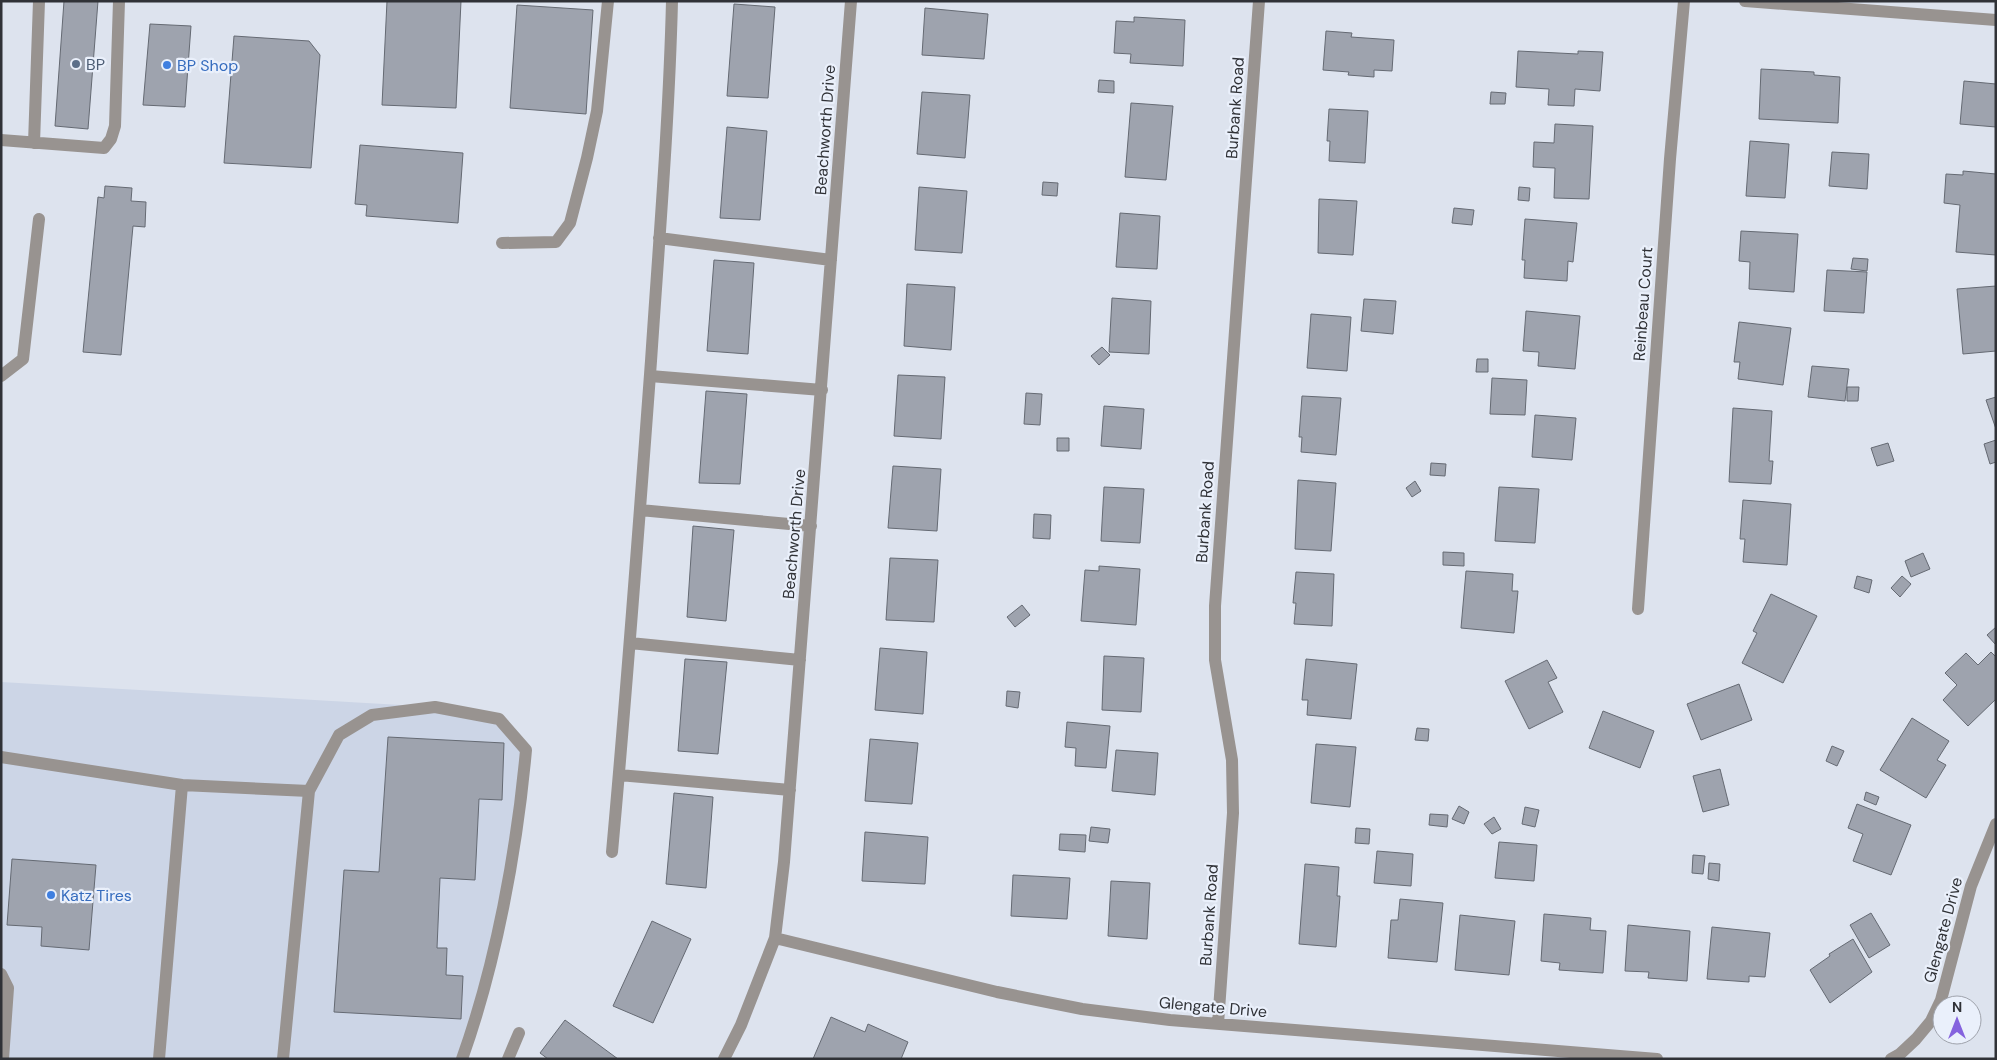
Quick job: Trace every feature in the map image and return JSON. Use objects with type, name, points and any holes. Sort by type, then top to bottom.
[{"type":"street","points":[[34,143],[39,1]]},
{"type":"street","points":[[1,140],[104,148],[111,139],[114,126],[119,1]]},
{"type":"street","points":[[502,243],[556,242],[570,223],[597,111],[608,1]]},
{"type":"street","points":[[612,852],[650,376],[670,86],[672,1]]},
{"type":"street","name":"Beachworth Drive","points":[[724,1059],[742,1026],[775,938],[790,790],[851,1]]},
{"type":"street","name":"Burbank Road","points":[[1218,1024],[1233,813],[1232,760],[1215,660],[1214,606],[1259,1]]},
{"type":"street","name":"Reinbeau Court","points":[[1638,609],[1669,168],[1684,1]]},
{"type":"street","points":[[1744,1],[1996,20]]},
{"type":"street","points":[[1,376],[23,359],[39,219]]},
{"type":"street","points":[[659,238],[831,260]]},
{"type":"street","points":[[650,376],[822,390]]},
{"type":"street","points":[[640,510],[811,526]]},
{"type":"street","points":[[630,643],[800,660]]},
{"type":"street","points":[[283,1059],[309,791],[339,735],[372,714],[435,707],[499,719],[526,750],[522,794],[501,914],[476,1021],[462,1059]]},
{"type":"street","points":[[1,757],[182,785],[309,791]]},
{"type":"street","points":[[619,775],[790,790]]},
{"type":"street","points":[[159,1059],[182,785]]},
{"type":"street","name":"Glengate Drive","points":[[1891,1059],[1900,1054],[1916,1039],[1931,1021],[1940,1000],[1971,886],[1996,824]]},
{"type":"street","name":"Glengate Drive","points":[[775,938],[997,992],[1082,1009],[1170,1020],[1657,1059]]},
{"type":"street","points":[[1,974],[8,988],[3,1059]]},
{"type":"street","points":[[508,1059],[518,1033]]},
{"type":"shaded area","points":[[1,682],[435,707],[499,719],[526,750],[501,914],[462,1059],[1,1059]]},
{"type":"building","name":"BP","points":[[64,1],[98,1],[88,129],[55,126]]},
{"type":"building","points":[[387,1],[461,1],[456,108],[382,105]]},
{"type":"building","points":[[734,4],[775,7],[768,98],[727,96]]},
{"type":"building","points":[[517,5],[593,10],[586,114],[510,108]]},
{"type":"building","points":[[925,8],[988,14],[984,59],[922,55]]},
{"type":"building","points":[[1134,17],[1185,20],[1183,66],[1130,63],[1131,54],[1114,53],[1116,21],[1134,22]]},
{"type":"building","name":"BP Shop","points":[[150,24],[191,26],[185,107],[143,105]]},
{"type":"building","points":[[1326,31],[1352,33],[1351,37],[1394,40],[1392,71],[1374,70],[1374,77],[1348,75],[1349,72],[1323,70]]},
{"type":"building","points":[[234,36],[309,41],[320,55],[311,168],[224,163]]},
{"type":"building","points":[[1518,51],[1578,54],[1578,51],[1603,52],[1600,91],[1575,89],[1574,106],[1548,105],[1549,89],[1516,87]]},
{"type":"building","points":[[1761,69],[1814,72],[1814,75],[1840,77],[1838,123],[1759,119]]},
{"type":"building","points":[[1099,80],[1114,81],[1114,93],[1098,92]]},
{"type":"building","points":[[1964,81],[1996,84],[1996,127],[1960,124]]},
{"type":"building","points":[[922,92],[970,95],[965,158],[917,154]]},
{"type":"building","points":[[1491,92],[1506,93],[1505,104],[1490,104]]},
{"type":"building","points":[[1131,103],[1173,106],[1166,180],[1125,177]]},
{"type":"building","points":[[1329,109],[1368,111],[1365,163],[1329,161],[1330,141],[1327,141]]},
{"type":"building","points":[[1555,124],[1593,126],[1589,199],[1554,198],[1555,168],[1533,167],[1534,142],[1554,143]]},
{"type":"building","points":[[727,127],[767,131],[760,220],[720,218]]},
{"type":"building","points":[[1750,141],[1789,144],[1785,198],[1746,196]]},
{"type":"building","points":[[360,145],[463,153],[458,223],[366,216],[367,205],[355,204]]},
{"type":"building","points":[[1832,152],[1869,154],[1867,189],[1829,186]]},
{"type":"building","points":[[1963,171],[1996,174],[1996,255],[1956,252],[1960,205],[1944,203],[1946,174],[1963,175]]},
{"type":"building","points":[[1043,182],[1058,183],[1057,196],[1042,195]]},
{"type":"building","points":[[105,186],[132,188],[131,201],[146,202],[145,227],[133,226],[121,355],[83,352],[98,197],[104,198]]},
{"type":"building","points":[[919,187],[967,191],[962,253],[915,250]]},
{"type":"building","points":[[1519,187],[1530,188],[1529,201],[1518,200]]},
{"type":"building","points":[[1319,199],[1357,201],[1353,255],[1318,253]]},
{"type":"building","points":[[1454,208],[1474,210],[1472,225],[1452,223]]},
{"type":"building","points":[[1120,213],[1160,216],[1157,269],[1116,267]]},
{"type":"building","points":[[1525,219],[1577,223],[1573,262],[1568,261],[1567,281],[1524,278],[1525,260],[1522,260]]},
{"type":"building","points":[[1741,231],[1798,234],[1794,292],[1749,289],[1750,262],[1739,261]]},
{"type":"building","points":[[1853,258],[1868,259],[1867,271],[1851,269]]},
{"type":"building","points":[[714,260],[754,263],[748,354],[707,351]]},
{"type":"building","points":[[1827,270],[1867,272],[1864,313],[1824,311]]},
{"type":"building","points":[[907,284],[955,287],[951,350],[904,346]]},
{"type":"building","points":[[1996,286],[1996,351],[1963,354],[1957,289]]},
{"type":"building","points":[[1112,298],[1151,301],[1149,354],[1109,352]]},
{"type":"building","points":[[1364,299],[1396,301],[1393,334],[1361,331]]},
{"type":"building","points":[[1526,311],[1580,316],[1575,369],[1538,366],[1539,352],[1523,351]]},
{"type":"building","points":[[1311,314],[1351,317],[1347,371],[1307,368]]},
{"type":"building","points":[[1739,322],[1791,328],[1783,385],[1738,379],[1740,362],[1734,362]]},
{"type":"building","points":[[1102,347],[1110,355],[1099,365],[1091,356]]},
{"type":"building","points":[[1477,359],[1488,359],[1488,372],[1476,372]]},
{"type":"building","points":[[1812,366],[1849,369],[1845,401],[1808,397]]},
{"type":"building","points":[[898,375],[945,377],[941,439],[894,436]]},
{"type":"building","points":[[1492,378],[1527,380],[1525,415],[1490,414]]},
{"type":"building","points":[[1847,387],[1859,387],[1858,401],[1847,401]]},
{"type":"building","points":[[706,391],[747,394],[740,484],[699,483]]},
{"type":"building","points":[[1026,393],[1042,394],[1040,425],[1024,424]]},
{"type":"building","points":[[1302,396],[1341,398],[1336,455],[1301,452],[1302,437],[1299,437]]},
{"type":"building","points":[[1996,397],[1996,429],[1986,400]]},
{"type":"building","points":[[1104,406],[1144,409],[1141,449],[1101,446]]},
{"type":"building","points":[[1733,408],[1772,411],[1769,461],[1773,461],[1771,484],[1729,482]]},
{"type":"building","points":[[1535,415],[1576,418],[1572,460],[1532,457]]},
{"type":"building","points":[[1057,438],[1069,438],[1069,451],[1057,451]]},
{"type":"building","points":[[1996,440],[1996,462],[1990,464],[1984,444]]},
{"type":"building","points":[[1888,443],[1894,461],[1877,466],[1871,448]]},
{"type":"building","points":[[1431,463],[1446,464],[1445,476],[1430,475]]},
{"type":"building","points":[[893,466],[941,469],[937,531],[888,528]]},
{"type":"building","points":[[1298,480],[1336,483],[1331,551],[1295,549]]},
{"type":"building","points":[[1415,481],[1421,491],[1412,497],[1406,488]]},
{"type":"building","points":[[1104,487],[1144,489],[1140,543],[1101,541]]},
{"type":"building","points":[[1499,487],[1539,489],[1535,543],[1495,541]]},
{"type":"building","points":[[1743,500],[1791,504],[1787,565],[1743,562],[1745,539],[1740,539]]},
{"type":"building","points":[[1034,514],[1051,515],[1050,539],[1033,538]]},
{"type":"building","points":[[693,526],[734,530],[726,621],[687,617]]},
{"type":"building","points":[[1443,552],[1464,553],[1464,566],[1443,565]]},
{"type":"building","points":[[1923,553],[1930,569],[1911,577],[1905,561]]},
{"type":"building","points":[[890,558],[938,560],[934,622],[886,620]]},
{"type":"building","points":[[1099,566],[1140,569],[1136,625],[1081,621],[1085,570],[1099,571]]},
{"type":"building","points":[[1466,571],[1513,574],[1512,591],[1518,591],[1514,633],[1461,628]]},
{"type":"building","points":[[1296,572],[1334,574],[1332,626],[1294,624],[1296,603],[1293,603]]},
{"type":"building","points":[[1857,576],[1872,580],[1869,593],[1854,588]]},
{"type":"building","points":[[1902,576],[1911,584],[1900,597],[1891,588]]},
{"type":"building","points":[[1771,594],[1817,616],[1783,683],[1742,663],[1757,633],[1753,631]]},
{"type":"building","points":[[1022,605],[1030,615],[1015,627],[1007,617]]},
{"type":"building","points":[[1996,627],[1996,645],[1987,635]]},
{"type":"building","points":[[880,648],[927,652],[923,714],[875,710]]},
{"type":"building","points":[[1991,652],[1996,657],[1996,699],[1968,726],[1943,700],[1957,685],[1945,673],[1966,653],[1978,665]]},
{"type":"building","points":[[1104,656],[1144,658],[1141,712],[1102,710]]},
{"type":"building","points":[[685,659],[727,662],[718,754],[678,751]]},
{"type":"building","points":[[1306,659],[1357,664],[1351,719],[1307,715],[1308,700],[1302,700]]},
{"type":"building","points":[[1547,660],[1557,678],[1548,682],[1563,712],[1529,729],[1505,681]]},
{"type":"building","points":[[1739,684],[1752,720],[1701,740],[1687,704]]},
{"type":"building","points":[[1007,691],[1020,692],[1018,708],[1006,706]]},
{"type":"building","points":[[1603,711],[1654,731],[1640,768],[1589,748]]},
{"type":"building","points":[[1912,718],[1949,741],[1937,760],[1946,765],[1926,798],[1880,770]]},
{"type":"building","points":[[1067,722],[1110,726],[1106,768],[1075,766],[1076,748],[1065,747]]},
{"type":"building","points":[[1417,728],[1429,729],[1428,741],[1415,740]]},
{"type":"building","points":[[388,737],[504,743],[502,800],[479,799],[475,880],[440,878],[437,948],[447,948],[446,975],[463,976],[461,1019],[334,1012],[344,870],[379,872]]},
{"type":"building","points":[[870,739],[918,743],[912,804],[865,801]]},
{"type":"building","points":[[1316,744],[1356,747],[1350,807],[1311,803]]},
{"type":"building","points":[[1832,746],[1844,751],[1837,766],[1826,761]]},
{"type":"building","points":[[1116,750],[1158,753],[1155,795],[1112,791]]},
{"type":"building","points":[[1720,769],[1729,805],[1703,812],[1693,776]]},
{"type":"building","points":[[1866,792],[1879,797],[1876,805],[1864,800]]},
{"type":"building","points":[[674,793],[713,797],[706,888],[666,884]]},
{"type":"building","points":[[1857,804],[1911,825],[1891,875],[1853,861],[1863,834],[1848,828]]},
{"type":"building","points":[[1459,806],[1469,812],[1464,824],[1452,819]]},
{"type":"building","points":[[1525,807],[1539,810],[1535,827],[1522,824]]},
{"type":"building","points":[[1430,814],[1448,815],[1447,827],[1429,825]]},
{"type":"building","points":[[1494,817],[1501,829],[1492,834],[1484,824]]},
{"type":"building","points":[[1091,827],[1110,829],[1108,843],[1089,841]]},
{"type":"building","points":[[1356,828],[1370,829],[1369,844],[1355,843]]},
{"type":"building","points":[[865,832],[928,837],[925,884],[862,881]]},
{"type":"building","points":[[1060,834],[1086,835],[1085,852],[1059,850]]},
{"type":"building","points":[[1499,842],[1537,845],[1534,881],[1495,878]]},
{"type":"building","points":[[1377,851],[1413,854],[1411,886],[1374,883]]},
{"type":"building","points":[[1693,855],[1705,856],[1703,874],[1692,873]]},
{"type":"building","name":"Katz Tires","points":[[12,859],[96,865],[89,950],[41,946],[42,927],[7,925]]},
{"type":"building","points":[[1709,863],[1720,864],[1719,881],[1708,879]]},
{"type":"building","points":[[1305,864],[1339,867],[1337,896],[1340,896],[1336,947],[1299,944]]},
{"type":"building","points":[[1013,875],[1070,878],[1067,919],[1011,916]]},
{"type":"building","points":[[1111,881],[1150,883],[1147,939],[1108,936]]},
{"type":"building","points":[[1400,899],[1443,903],[1437,962],[1388,958],[1391,920],[1398,920]]},
{"type":"building","points":[[1871,913],[1890,945],[1869,958],[1850,925]]},
{"type":"building","points":[[1544,914],[1591,918],[1590,930],[1606,931],[1603,973],[1559,970],[1560,963],[1541,961]]},
{"type":"building","points":[[1460,915],[1515,921],[1509,975],[1455,970]]},
{"type":"building","points":[[652,921],[691,939],[653,1023],[613,1006]]},
{"type":"building","points":[[1628,925],[1690,931],[1687,981],[1648,978],[1649,972],[1625,971]]},
{"type":"building","points":[[1712,927],[1770,933],[1765,977],[1749,976],[1749,982],[1707,979]]},
{"type":"building","points":[[1853,939],[1872,972],[1830,1003],[1810,970],[1830,956],[1829,954]]},
{"type":"building","points":[[831,1017],[865,1032],[868,1024],[908,1042],[901,1059],[813,1059]]},
{"type":"building","points":[[565,1020],[618,1059],[548,1059],[540,1053]]},
{"type":"place","name":"BP","points":[[76,64]]},
{"type":"place","name":"BP Shop","points":[[167,65]]},
{"type":"place","name":"Katz Tires","points":[[51,895]]}]
